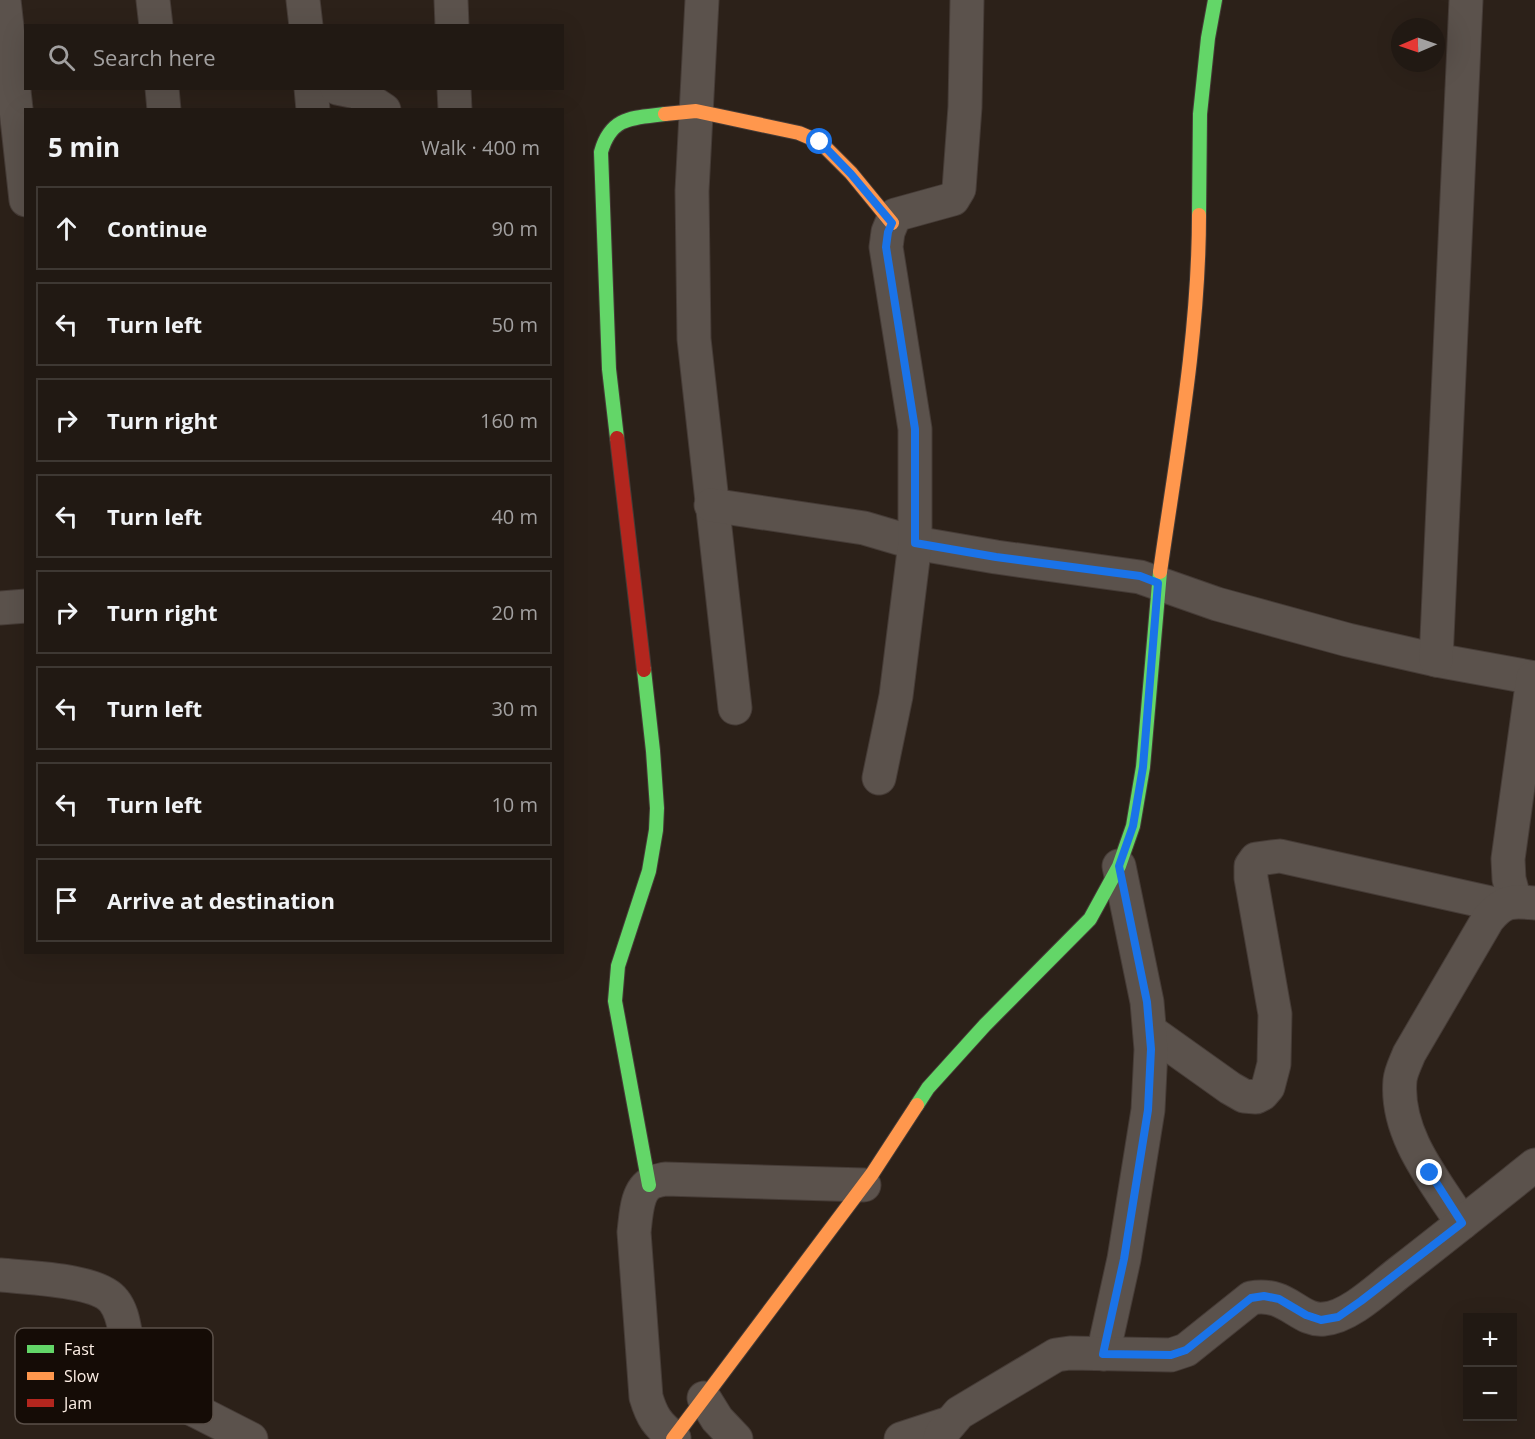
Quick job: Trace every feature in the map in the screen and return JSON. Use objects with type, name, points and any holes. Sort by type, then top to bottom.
[{"type":"street","points":[[4,0],[24,182]]},
{"type":"street","points":[[153,0],[156,24]]},
{"type":"street","points":[[303,0],[306,24]]},
{"type":"street","points":[[451,0],[452,24]]},
{"type":"street","points":[[702,0],[692,191],[694,339],[735,708]]},
{"type":"street","points":[[879,778],[896,696],[915,543],[915,429],[886,247],[888,232],[896,215],[953,199],[959,189],[965,107],[967,0]]},
{"type":"street","points":[[864,1185],[665,1179],[649,1185],[643,1191],[638,1205],[634,1232],[646,1397],[651,1415],[674,1438],[864,1185],[928,1088],[985,1025],[1090,919],[1119,866],[1133,826],[1143,767],[1158,583],[1191,362],[1199,266],[1200,114],[1208,38],[1215,0]]},
{"type":"street","points":[[1436,660],[1466,0]]},
{"type":"street","points":[[162,90],[164,108]]},
{"type":"street","points":[[312,90],[313,108]]},
{"type":"street","points":[[347,90],[357,92],[381,108]]},
{"type":"street","points":[[454,90],[455,108]]},
{"type":"street","points":[[649,1185],[615,1001],[618,966],[649,871],[657,831],[657,808],[653,751],[609,369],[601,152],[605,137],[618,123],[640,117],[696,111],[799,133],[820,142],[851,174],[892,223]]},
{"type":"street","points":[[711,505],[864,528],[915,543],[996,557],[1140,576],[1217,604],[1275,620],[1436,660],[1534,678],[1508,859],[1509,879],[1517,903]]},
{"type":"street","points":[[0,608],[24,606]]},
{"type":"street","points":[[1150,1031],[1244,1096],[1256,1097],[1268,1087],[1274,1064],[1275,1014],[1251,878],[1251,866],[1256,859],[1280,856],[1517,903]]},
{"type":"street","points":[[1103,1354],[1124,1259],[1148,1110],[1151,1049],[1147,1002],[1119,866]]},
{"type":"street","points":[[1462,1223],[1417,1153],[1405,1122],[1400,1094],[1400,1077],[1409,1054],[1488,920],[1517,903]]},
{"type":"street","points":[[901,1439],[945,1431],[959,1413],[1056,1355],[1070,1353],[1171,1355],[1186,1350],[1251,1298],[1264,1296],[1279,1299],[1306,1315],[1321,1320],[1338,1317],[1535,1165]]},
{"type":"street","points":[[0,1275],[84,1284],[100,1290],[114,1299],[122,1315],[125,1328]]},
{"type":"street","points":[[704,1398],[717,1419],[736,1439]]},
{"type":"street","points":[[213,1420],[251,1439]]},
{"type":"traffic: fast","points":[[1199,215],[1200,114],[1208,38],[1215,0]]},
{"type":"traffic: fast","points":[[617,438],[609,369],[601,152],[605,140],[617,125],[633,118],[665,114]]},
{"type":"traffic: fast","points":[[917,1105],[928,1088],[985,1025],[1090,919],[1119,866],[1133,826],[1143,767],[1160,572]]},
{"type":"traffic: fast","points":[[644,670],[653,751],[657,808],[656,830],[649,871],[618,966],[615,1001],[649,1185]]},
{"type":"traffic: slow","points":[[665,114],[696,111],[799,133],[820,142],[851,173],[892,223]]},
{"type":"traffic: slow","points":[[1160,572],[1191,349],[1199,215]]},
{"type":"traffic: slow","points":[[673,1439],[872,1174],[917,1105]]},
{"type":"traffic: jam","points":[[617,438],[644,670]]},
{"type":"route","points":[[820,142],[851,174],[892,223],[886,247],[915,429],[915,543],[996,557],[1140,576],[1158,583],[1143,767],[1133,826],[1119,866],[1147,1002],[1151,1049],[1148,1110],[1124,1259],[1103,1354],[1171,1355],[1186,1350],[1251,1298],[1264,1296],[1279,1299],[1306,1315],[1321,1320],[1338,1317],[1462,1223],[1430,1173]]}]
